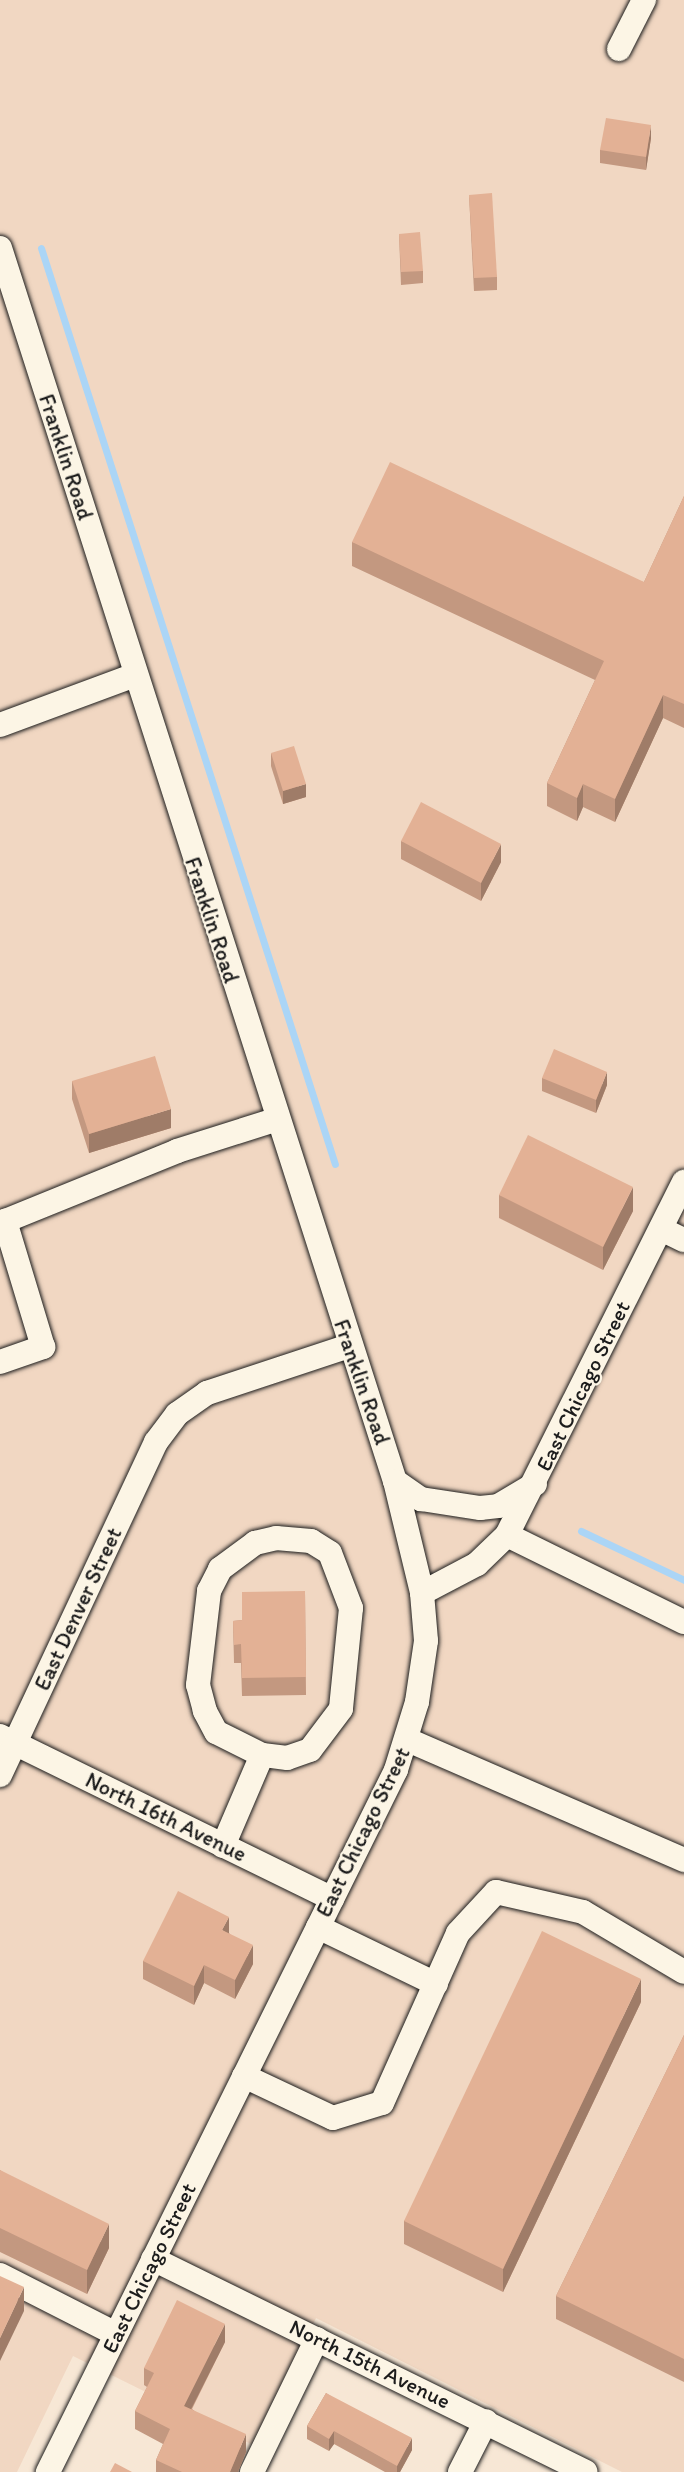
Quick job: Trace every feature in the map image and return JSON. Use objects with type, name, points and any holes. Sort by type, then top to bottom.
[{"type":"street","points":[[619,49],[644,0]]},
{"type":"street","name":"Franklin Road","points":[[0,248],[275,1120],[395,1481],[422,1593]]},
{"type":"street","points":[[0,725],[135,675]]},
{"type":"street","points":[[0,1362],[43,1347],[5,1221],[177,1151],[275,1120]]},
{"type":"street","name":"East Chicago Street","points":[[48,2472],[332,1899],[408,1740],[426,1641],[422,1593],[477,1564],[507,1535],[535,1484],[684,1182]]},
{"type":"street","points":[[661,1229],[684,1240]]},
{"type":"street","name":"East Denver Street","points":[[0,1775],[8,1740],[156,1442],[177,1414],[207,1393],[349,1346]]},
{"type":"street","points":[[395,1481],[421,1499],[480,1508],[498,1506],[535,1484]]},
{"type":"street","points":[[507,1535],[684,1622]]},
{"type":"street","points":[[276,1538],[311,1541],[330,1553],[351,1608],[341,1709],[310,1750],[287,1758],[262,1755],[216,1732],[205,1711],[198,1684],[209,1591],[220,1569],[255,1542],[276,1538]]},
{"type":"street","name":"North 16th Avenue","points":[[8,1740],[332,1899]]},
{"type":"street","points":[[408,1740],[684,1860]]},
{"type":"street","points":[[223,1846],[262,1755]]},
{"type":"street","points":[[244,2076],[333,2118],[382,2103],[458,1933],[496,1892],[583,1912],[684,1972]]},
{"type":"street","points":[[318,1927],[436,1984]]},
{"type":"street","name":"North 15th Avenue","points":[[153,2259],[486,2421],[585,2472]]},
{"type":"street","points":[[0,2274],[116,2334]]},
{"type":"street","points":[[252,2472],[317,2339]]},
{"type":"street","points":[[460,2472],[486,2421]]},
{"type":"shaded area","points":[[0,0],[684,0],[684,2472],[622,2472],[316,2318],[255,2446],[73,2356],[17,2472],[0,2472]]},
{"type":"building","points":[[606,118],[651,125],[646,157],[600,150]]},
{"type":"building","points":[[492,193],[497,277],[474,278],[469,195]]},
{"type":"building","points":[[420,232],[423,271],[401,272],[399,234]]},
{"type":"building","points":[[390,462],[644,582],[684,496],[684,704],[663,695],[615,799],[583,784],[577,798],[547,783],[604,661],[352,542]]},
{"type":"building","points":[[294,746],[306,784],[283,791],[271,753]]},
{"type":"building","points":[[421,802],[501,844],[481,883],[401,841]]},
{"type":"building","points":[[554,1049],[607,1072],[596,1100],[542,1078]]},
{"type":"building","points":[[155,1056],[171,1109],[89,1134],[72,1081]]},
{"type":"building","points":[[528,1135],[633,1187],[603,1247],[499,1195]]},
{"type":"building","points":[[305,1591],[306,1677],[242,1678],[241,1644],[234,1645],[233,1621],[242,1620],[242,1592]]},
{"type":"building","points":[[178,1891],[229,1917],[222,1930],[253,1945],[235,1980],[204,1965],[194,1986],[143,1961]]},
{"type":"building","points":[[542,1931],[641,1979],[503,2269],[404,2221]]},
{"type":"building","points":[[684,2035],[684,2359],[556,2296]]},
{"type":"building","points":[[0,2170],[109,2224],[87,2270],[0,2228]]},
{"type":"building","points":[[0,2276],[24,2287],[0,2338]]},
{"type":"building","points":[[177,2300],[225,2324],[184,2406],[246,2434],[230,2472],[182,2472],[156,2460],[170,2429],[135,2411],[154,2373],[144,2368]]},
{"type":"building","points":[[326,2393],[412,2438],[397,2466],[334,2431],[329,2439],[307,2426]]},
{"type":"building","points":[[115,2463],[132,2472],[110,2472]]},
{"type":"waterway","points":[[41,248],[335,1164]]},
{"type":"waterway","points":[[581,1531],[684,1580]]}]
